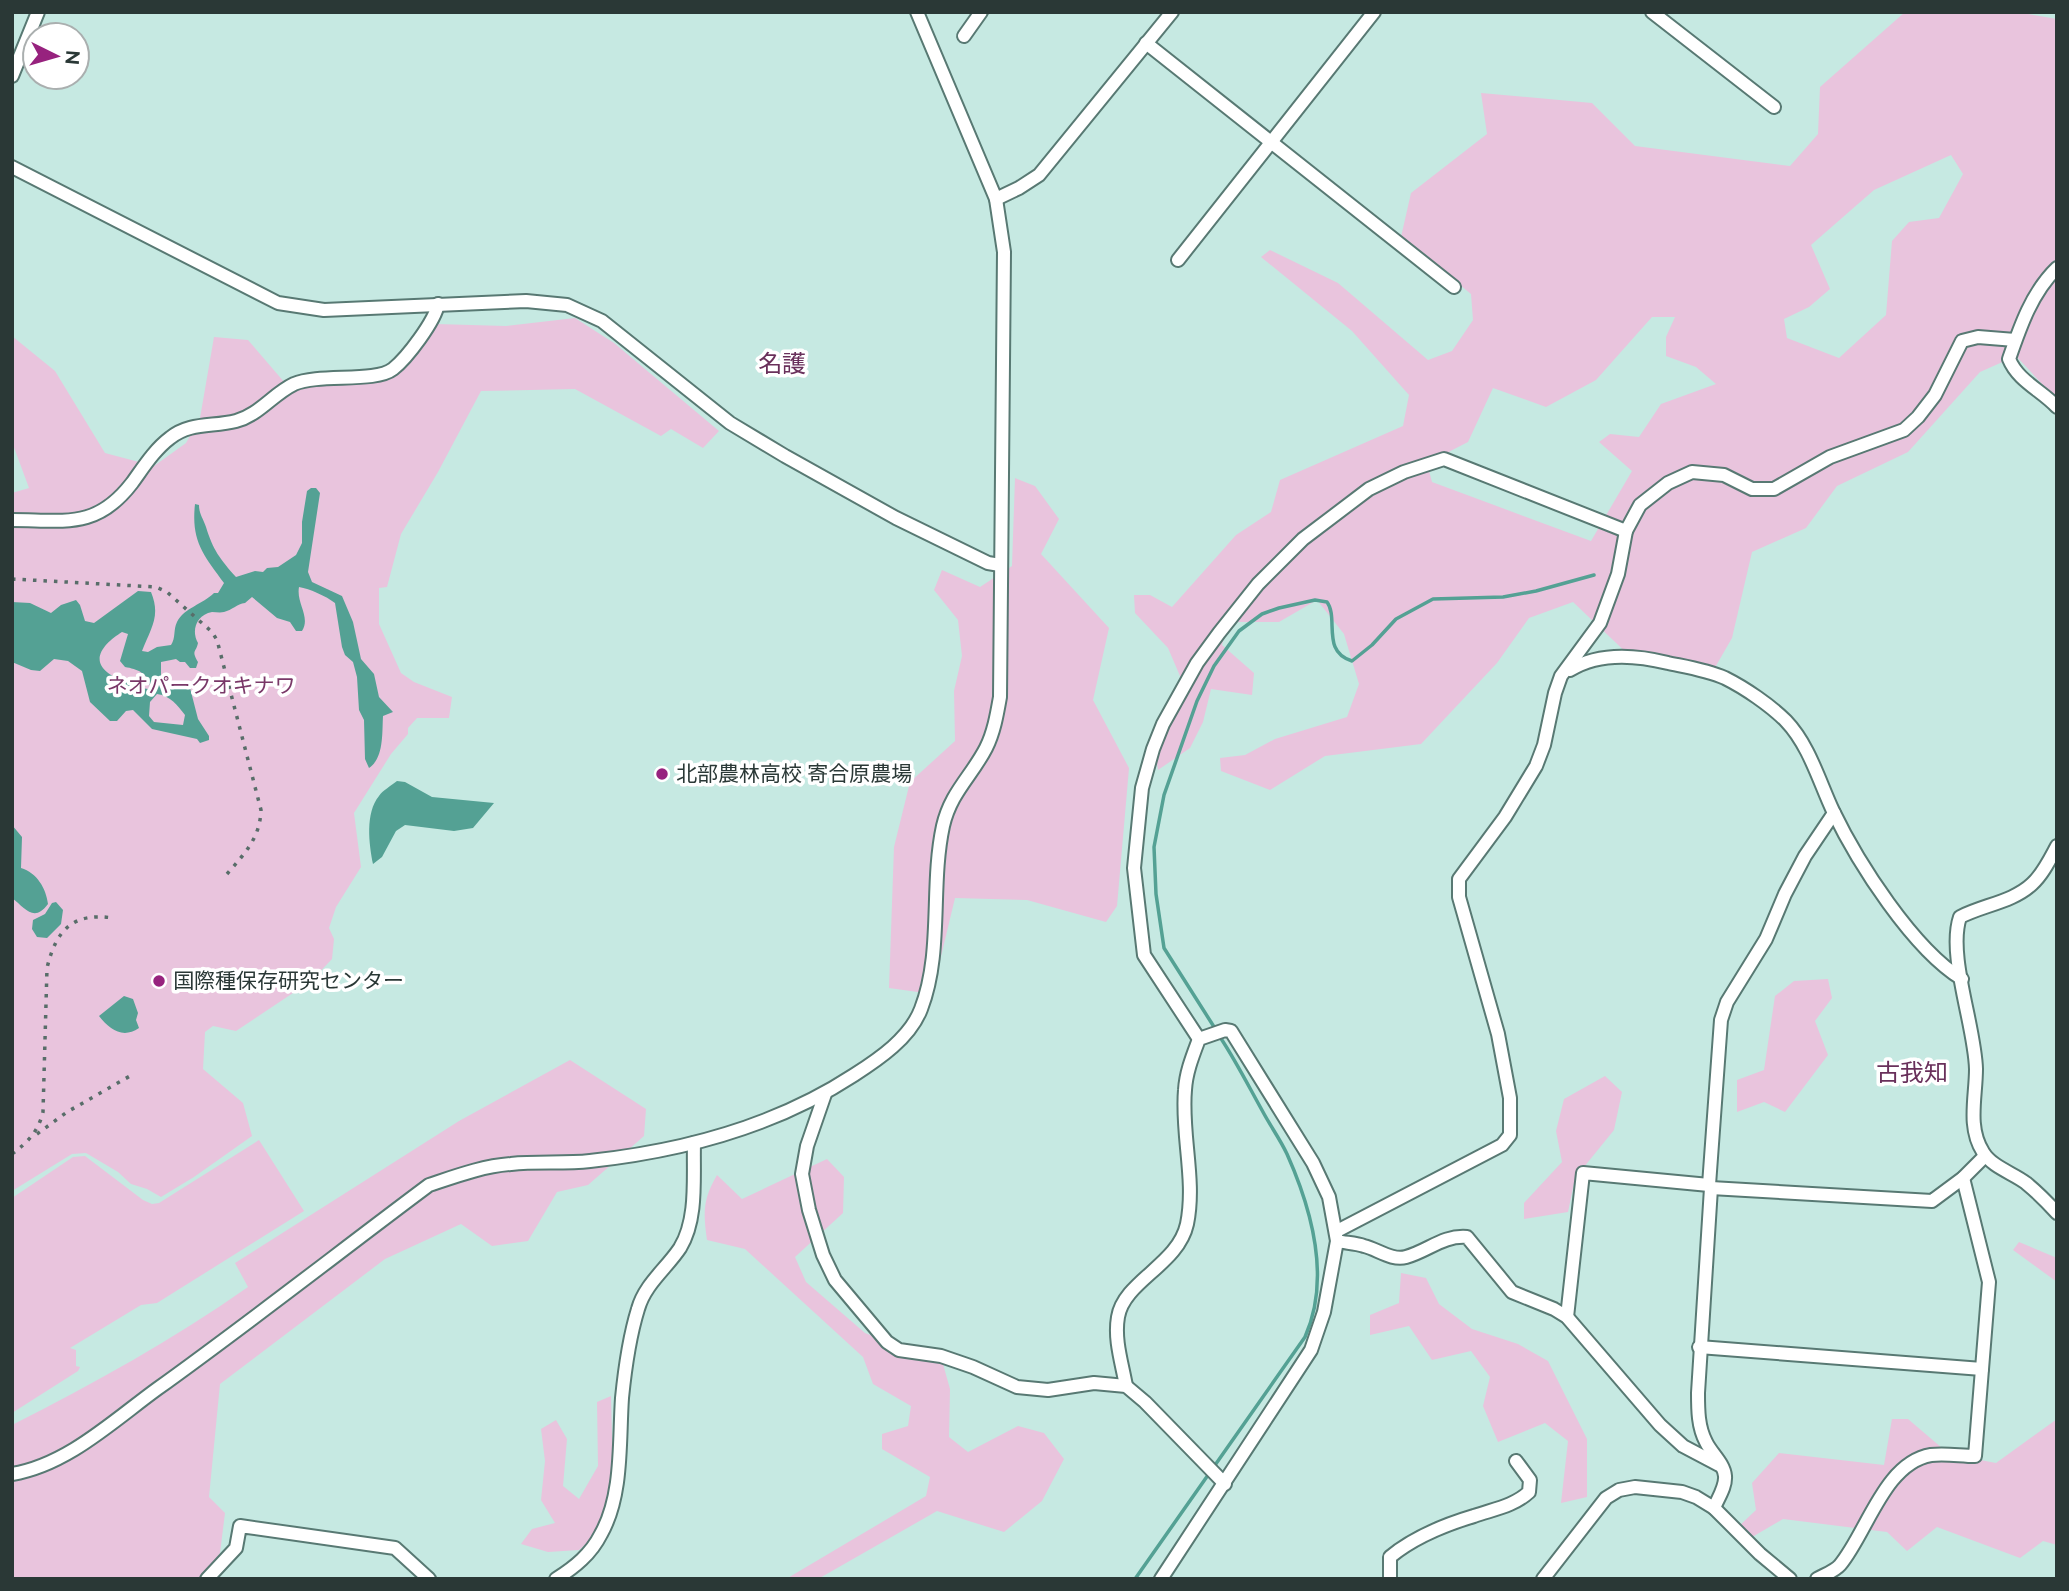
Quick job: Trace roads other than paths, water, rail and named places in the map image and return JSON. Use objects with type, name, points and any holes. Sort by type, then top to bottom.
[{"type":"street","points":[[12,76],[38,12]]},
{"type":"street","points":[[12,1474],[31,1471],[51,1463],[75,1448],[429,1185],[467,1172],[510,1164],[593,1161],[642,1154],[694,1143],[784,1114],[825,1094],[875,1061],[912,1026],[927,990],[933,947],[938,858],[944,825],[956,792],[986,747],[1000,697],[1004,252],[996,199],[917,12]]},
{"type":"street","points":[[964,36],[981,12]]},
{"type":"street","points":[[996,199],[1039,175],[1172,12]]},
{"type":"street","points":[[1178,260],[1374,12]]},
{"type":"street","points":[[1652,12],[1774,107]]},
{"type":"street","points":[[1146,43],[1454,287]]},
{"type":"street","points":[[12,167],[278,303],[324,310],[548,301],[582,310],[621,334],[730,423],[896,518],[988,563],[1000,565]]},
{"type":"street","points":[[2057,268],[2044,281],[2029,307],[2009,359],[2012,367],[2057,407]]},
{"type":"street","points":[[12,520],[62,523],[95,515],[124,493],[155,452],[170,438],[187,428],[236,421],[254,414],[293,384],[392,370],[436,317],[438,304]]},
{"type":"street","points":[[1337,1236],[1502,1145],[1510,1135],[1510,1098],[1498,1034],[1459,897],[1459,879],[1505,817],[1536,766],[1561,676],[1600,623],[1618,574],[1626,531],[1636,510],[1668,483],[1692,472],[1724,475],[1752,489],[1774,489],[1830,457],[1904,430],[1935,396],[1962,341],[1978,337],[2015,340]]},
{"type":"street","points":[[1199,1039],[1144,955],[1134,868],[1142,788],[1163,724],[1197,663],[1258,584],[1303,539],[1369,489],[1404,472],[1444,458],[1626,531]]},
{"type":"street","points":[[1561,676],[1584,661],[1608,656],[1659,661],[1726,678],[1764,704],[1786,722],[1801,741],[1834,813],[1879,891],[1945,969],[1962,979]]},
{"type":"street","points":[[1714,1508],[1725,1477],[1722,1466],[1707,1444],[1699,1419],[1699,1347],[1721,1020],[1727,1002],[1766,939],[1805,856],[1834,813]]},
{"type":"street","points":[[2057,846],[2043,871],[2031,885],[2009,898],[1960,917],[1956,929],[1956,949],[1976,1068],[1975,1140],[1985,1156],[2024,1182],[2057,1213]]},
{"type":"street","points":[[1126,1386],[1117,1340],[1118,1314],[1133,1289],[1182,1241],[1187,1223],[1190,1189],[1185,1091],[1190,1062],[1199,1039],[1225,1030],[1231,1031],[1313,1163],[1329,1197],[1337,1236],[1324,1312],[1311,1350],[1161,1579]]},
{"type":"street","points":[[825,1094],[807,1146],[802,1174],[809,1210],[823,1255],[835,1280],[887,1342],[899,1350],[941,1356],[973,1367],[1017,1387],[1048,1390],[1094,1383],[1126,1386],[1145,1402],[1224,1484]]},
{"type":"street","points":[[566,1577],[587,1555],[601,1535],[608,1518],[616,1479],[628,1349],[642,1298],[687,1235],[692,1208],[694,1143]]},
{"type":"street","points":[[1567,1317],[1583,1173],[1710,1186],[1931,1201],[1963,1178],[1985,1156]]},
{"type":"street","points":[[1817,1579],[1839,1567],[1889,1484],[1902,1470],[1916,1460],[1932,1455],[1975,1456],[1989,1282],[1963,1178]]},
{"type":"street","points":[[1337,1236],[1394,1257],[1404,1258],[1438,1242],[1457,1236],[1467,1237],[1512,1292],[1567,1317],[1660,1425],[1683,1446],[1722,1466]]},
{"type":"street","points":[[1699,1347],[1983,1369]]},
{"type":"street","points":[[1390,1579],[1390,1557],[1408,1542],[1470,1517],[1518,1502],[1529,1492],[1530,1480],[1516,1461]]},
{"type":"street","points":[[1543,1579],[1606,1498],[1619,1490],[1635,1487],[1682,1492],[1714,1508],[1760,1554],[1790,1579]]},
{"type":"street","points":[[207,1579],[236,1548],[240,1527],[395,1548],[429,1579]]},
{"type":"waterway","points":[[1216,1030],[1164,948],[1156,894],[1154,847],[1164,795],[1197,701],[1214,666],[1239,631],[1262,614],[1279,608],[1315,600],[1327,602],[1332,617],[1334,643],[1343,657],[1352,661],[1372,645],[1396,619],[1433,599],[1503,597],[1594,575]]},
{"type":"waterway","points":[[1135,1579],[1305,1337],[1317,1292],[1311,1221],[1296,1176],[1281,1143],[1220,1037]]},
{"type":"railway","points":[[12,579],[156,587],[167,592],[212,632],[217,640],[261,810],[255,837],[227,874]]},
{"type":"railway","points":[[12,1154],[32,1136],[43,1112],[47,968],[55,943],[68,926],[77,921],[87,918],[113,918]]},
{"type":"railway","points":[[37,1134],[67,1112],[130,1076]]},
{"type":"place","name":"北部農林高校 寄合原農場","points":[[662,774]]},
{"type":"place","name":"国際種保存研究センター","points":[[159,981]]},
{"type":"district","name":"名護","points":[[782,364]]},
{"type":"district","name":"古我知","points":[[1912,1073]]},
{"type":"park label","name":"ネオパークオキナワ","points":[[201,686]]}]
